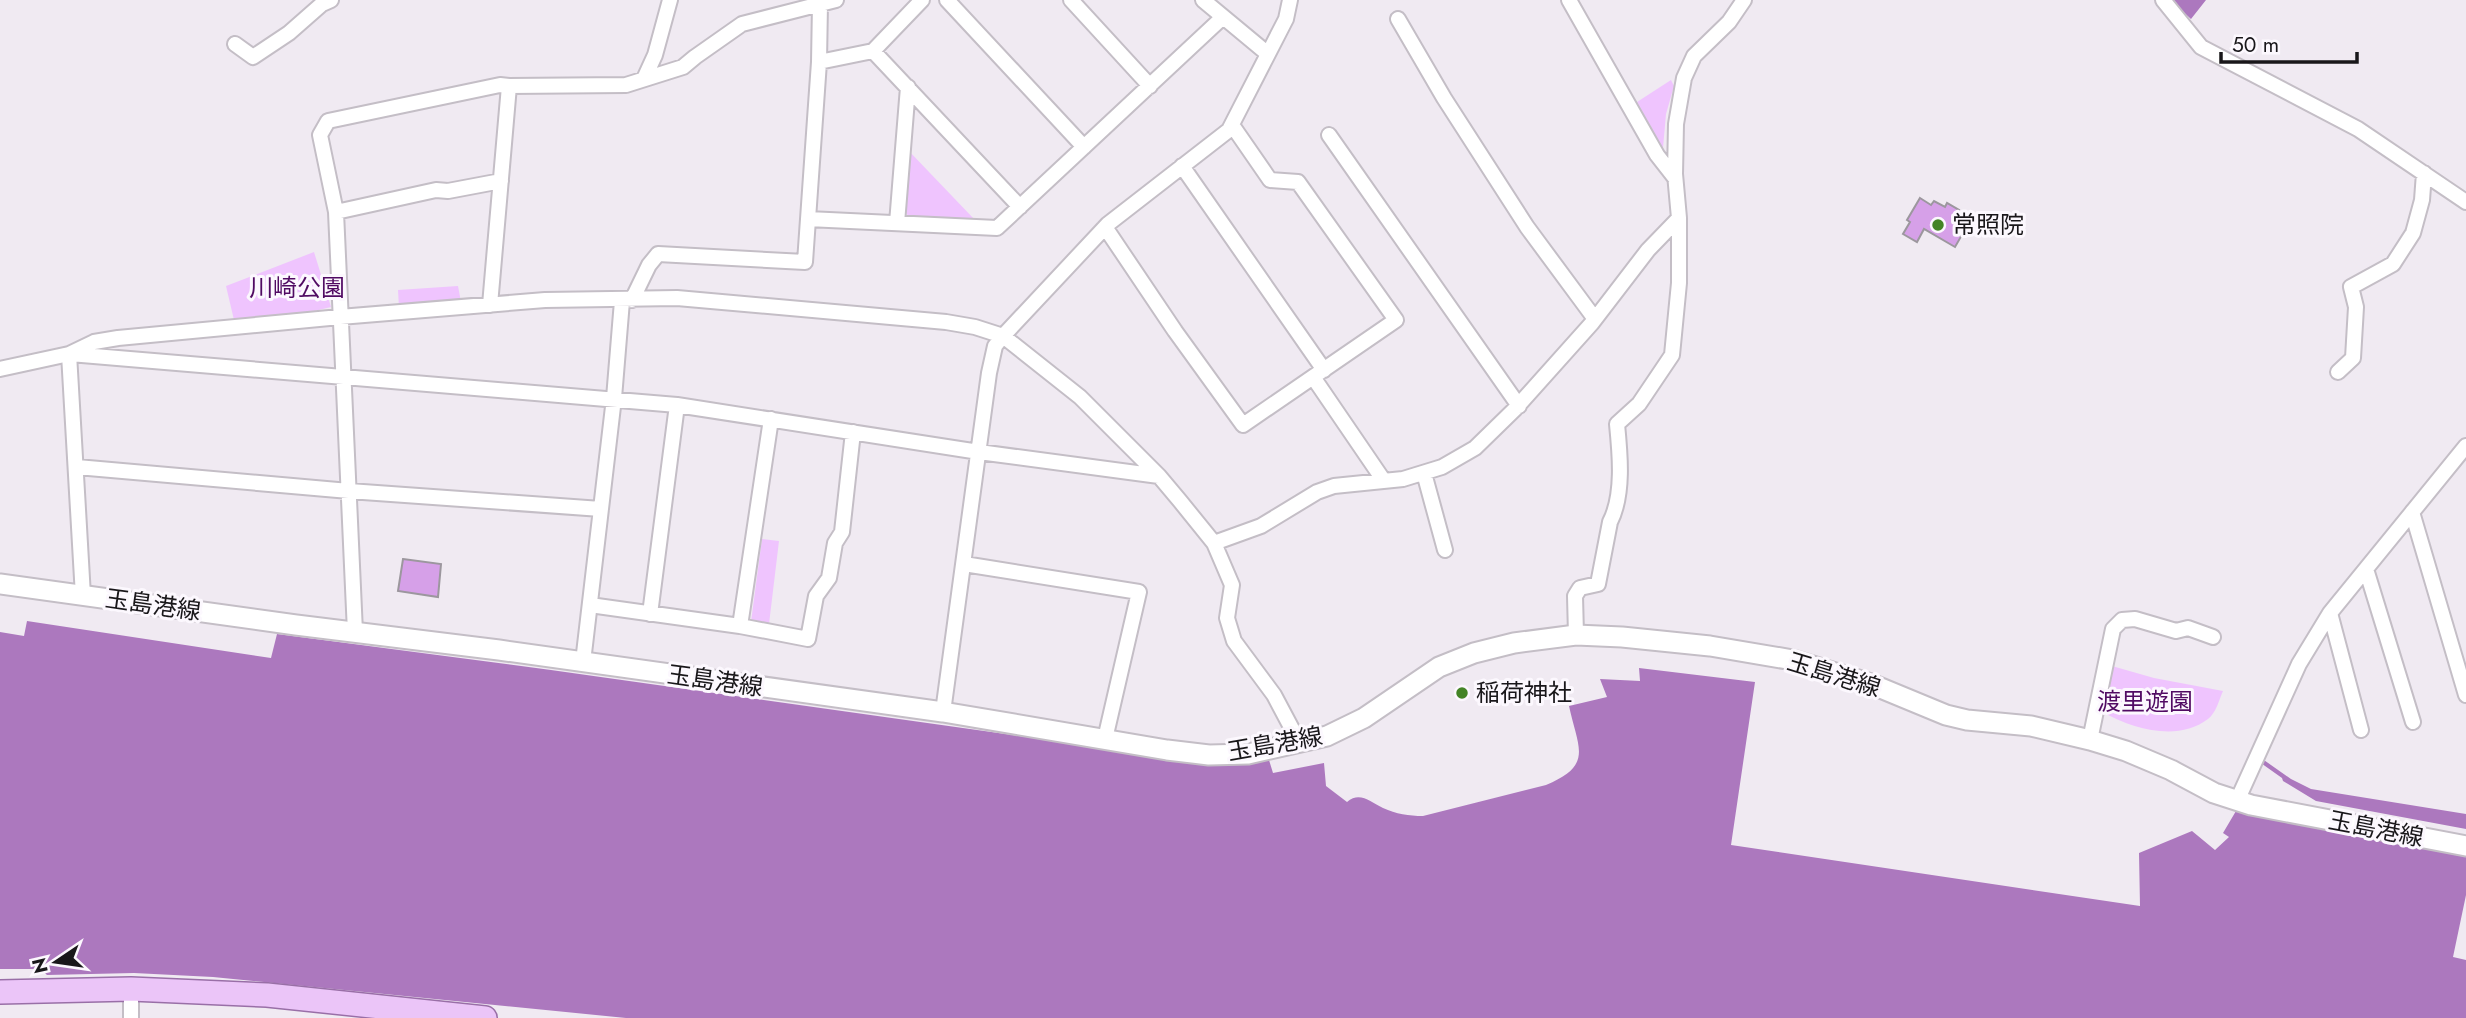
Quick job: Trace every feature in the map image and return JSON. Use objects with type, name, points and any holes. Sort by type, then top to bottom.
[{"type":"main road","name":"玉島港線","points":[[0,584],[943,712],[1209,755],[1248,754],[1327,736],[1364,718],[1439,667],[1474,653],[1514,643],[1576,635],[1710,646],[1794,660],[1871,684],[1946,715],[1967,720],[2031,726],[2090,740],[2171,770],[2214,793],[2237,801],[2466,846]]},
{"type":"main road","points":[[0,992],[131,989],[267,996],[485,1018]]},
{"type":"street","points":[[235,44],[253,57],[331,0]]},
{"type":"street","points":[[644,79],[655,55],[670,0]]},
{"type":"street","points":[[355,632],[337,212],[320,135],[328,121],[500,85],[626,85],[683,67],[742,24],[836,0]]},
{"type":"street","points":[[819,62],[873,51],[922,0]]},
{"type":"street","points":[[947,0],[1084,147]]},
{"type":"street","points":[[1071,0],[1150,86]]},
{"type":"street","points":[[1203,0],[1268,54]]},
{"type":"street","points":[[943,712],[989,373],[995,346],[1105,227],[1229,130],[1286,19],[1290,0]]},
{"type":"street","points":[[1569,0],[1657,155],[1675,178]]},
{"type":"street","points":[[1576,635],[1575,596],[1580,588],[1598,584],[1613,515],[1620,473],[1617,424],[1639,404],[1672,355],[1679,283],[1676,124],[1684,78],[1695,56],[1729,22],[1744,0]]},
{"type":"street","points":[[2163,0],[2201,47],[2358,129],[2466,202]]},
{"type":"street","points":[[583,662],[627,300],[658,254],[805,262],[819,62],[820,4]]},
{"type":"street","points":[[808,219],[997,228],[1223,17]]},
{"type":"street","points":[[1398,19],[1444,98],[1527,228],[1595,319]]},
{"type":"street","points":[[873,51],[1020,207]]},
{"type":"street","points":[[490,305],[509,86]]},
{"type":"street","points":[[897,223],[908,88]]},
{"type":"street","points":[[1105,227],[1175,331],[1244,425],[1396,320],[1298,182],[1270,180],[1232,125]]},
{"type":"street","points":[[1329,135],[1518,406]]},
{"type":"street","points":[[1182,166],[1318,373],[1384,481]]},
{"type":"street","points":[[2339,372],[2353,358],[2356,307],[2351,287],[2393,264],[2413,233],[2422,200],[2424,173]]},
{"type":"street","points":[[337,212],[436,190],[448,191],[501,181]]},
{"type":"street","points":[[1214,543],[1261,526],[1317,492],[1334,486],[1384,481],[1442,467],[1475,448],[1518,406],[1595,319],[1648,250],[1679,218]]},
{"type":"street","points":[[0,369],[69,354],[94,342],[118,338],[545,300],[677,298],[946,322],[975,327],[1003,336],[1080,397],[1159,476],[1214,543],[1232,585],[1227,618],[1234,640],[1275,695],[1300,744]]},
{"type":"street","points":[[69,354],[677,405],[979,452],[1159,476]]},
{"type":"street","points":[[69,354],[83,596]]},
{"type":"street","points":[[650,614],[677,405]]},
{"type":"street","points":[[740,626],[771,419]]},
{"type":"street","points":[[590,605],[740,626],[808,639],[816,596],[829,578],[835,543],[842,532],[853,432]]},
{"type":"street","points":[[2237,801],[2299,664],[2330,613],[2466,446]]},
{"type":"street","points":[[76,467],[349,491],[601,509]]},
{"type":"street","points":[[1424,472],[1445,550]]},
{"type":"street","points":[[2412,512],[2462,666],[2466,695]]},
{"type":"street","points":[[964,564],[1139,592],[1105,739]]},
{"type":"street","points":[[2366,569],[2413,722]]},
{"type":"street","points":[[2330,613],[2361,730]]},
{"type":"street","points":[[2090,740],[2113,629],[2122,620],[2135,619],[2176,631],[2188,628],[2213,637]]},
{"type":"street","points":[[131,989],[131,1018]]},
{"type":"green space","points":[[1671,80],[1674,86],[1666,114],[1663,148],[1637,102]]},
{"type":"green space","points":[[907,149],[975,220],[909,217],[904,210]]},
{"type":"green space","name":"川崎公園","points":[[314,252],[331,307],[306,313],[234,320],[226,286]]},
{"type":"green space","points":[[458,286],[461,302],[399,308],[398,290]]},
{"type":"green space","points":[[762,539],[779,541],[769,624],[751,622]]},
{"type":"green space","name":"渡里遊園","points":[[2112,666],[2154,678],[2223,691],[2213,713],[2196,726],[2170,731],[2142,728],[2104,713]]},
{"type":"shaded area","points":[[2170,0],[2206,0],[2191,19]]},
{"type":"shaded area","points":[[27,621],[271,658],[277,634],[1218,764],[1269,760],[1273,773],[1324,763],[1326,786],[1347,802],[1361,797],[1393,812],[1418,816],[1546,785],[1561,778],[1577,762],[1579,754],[1569,706],[1607,697],[1600,679],[1640,681],[1639,668],[1755,682],[1731,845],[2140,906],[2139,853],[2192,831],[2215,850],[2229,837],[2223,833],[2236,811],[2466,857],[2466,895],[2453,957],[2466,960],[2466,1018],[626,1018],[213,977],[134,973],[47,975],[41,969],[0,969],[0,632],[24,636]]},
{"type":"shaded area","points":[[2261,758],[2311,789],[2466,814],[2466,829],[2316,801],[2283,781],[2258,761]]},
{"type":"building","name":"常照院","points":[[1920,198],[1931,205],[1934,201],[1945,207],[1947,203],[1959,210],[1957,214],[1970,221],[1955,247],[1924,229],[1917,242],[1903,234],[1910,222],[1907,220]]},
{"type":"building","points":[[403,559],[441,564],[438,597],[398,591]]},
{"type":"place","name":"常照院","points":[[1938,225]]},
{"type":"place","name":"稲荷神社","points":[[1462,693]]}]
